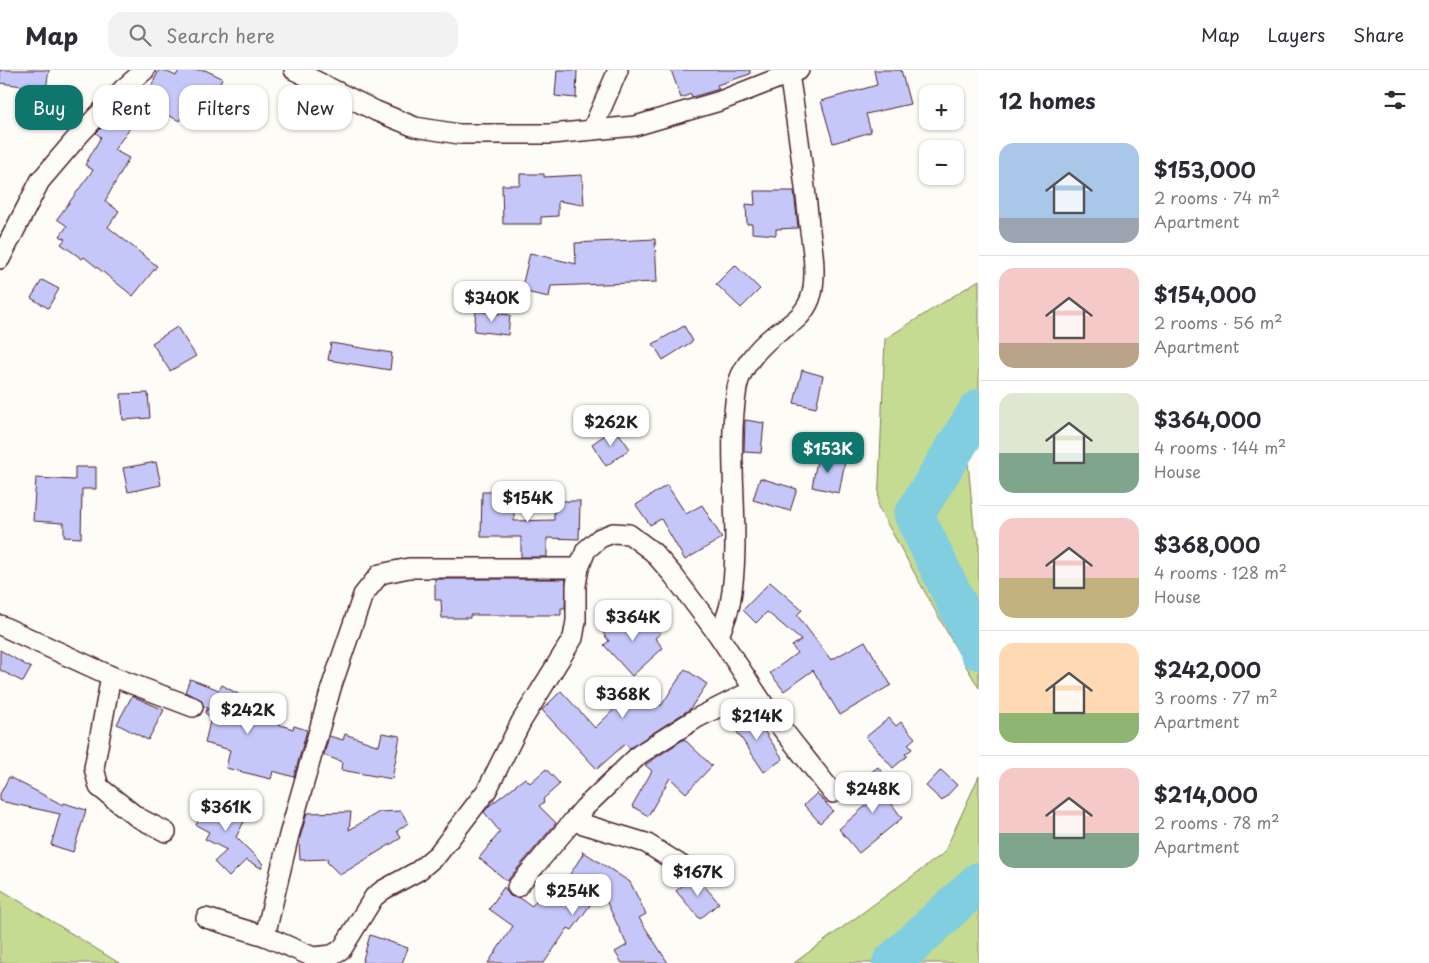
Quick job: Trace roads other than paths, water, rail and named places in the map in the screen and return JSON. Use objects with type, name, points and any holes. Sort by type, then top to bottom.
[{"type":"street","points":[[0,259],[40,181],[80,134],[123,89],[145,70]]},
{"type":"street","points":[[294,70],[376,111],[415,127],[459,134],[551,134],[635,126],[720,101],[794,72],[814,267],[813,288],[810,300],[804,311],[757,352],[743,372],[737,385],[734,424],[735,504],[732,586],[730,606],[719,636]]},
{"type":"street","points":[[592,130],[618,70]]},
{"type":"street","points":[[206,918],[265,936],[313,957],[332,954],[342,949],[374,897],[418,871],[438,854],[486,790],[521,722],[573,638],[576,621],[576,584],[579,568],[586,550],[600,538],[613,532],[629,534],[653,552],[673,575],[719,636],[752,690],[833,794]]},
{"type":"street","points":[[265,936],[289,835],[332,685],[363,594],[380,574],[409,568],[579,568]]},
{"type":"street","points":[[0,624],[111,676],[193,707]]},
{"type":"street","points":[[111,676],[94,768],[99,787],[137,817],[166,832]]},
{"type":"street","points":[[517,887],[573,820],[640,754],[697,718],[752,690]]},
{"type":"street","points":[[573,820],[646,843],[681,865]]},
{"type":"waterway","points":[[979,409],[914,515],[979,650]]},
{"type":"waterway","points":[[892,963],[979,882]]}]
